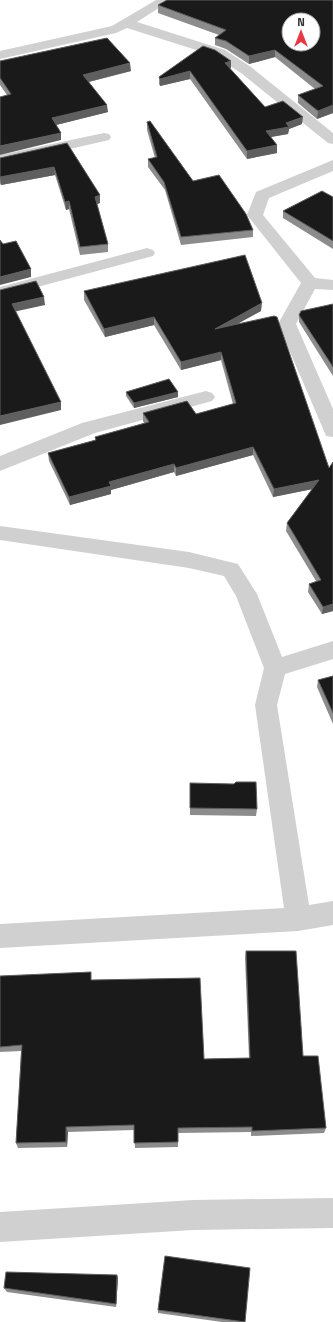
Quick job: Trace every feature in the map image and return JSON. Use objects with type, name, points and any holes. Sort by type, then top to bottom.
[{"type":"street","points":[[0,55],[116,29],[165,0]]},
{"type":"street","points":[[125,23],[220,53],[246,70],[333,140]]},
{"type":"street","points":[[0,160],[104,137]]},
{"type":"street","points":[[333,165],[262,195],[255,215],[310,283],[333,285]]},
{"type":"street","points":[[0,292],[147,254]]},
{"type":"street","points":[[310,283],[287,324],[333,431]]},
{"type":"street","points":[[0,464],[89,428],[206,397]]},
{"type":"street","points":[[0,533],[189,560],[231,570],[246,594],[275,668],[266,705],[298,919]]},
{"type":"street","points":[[275,668],[333,650]]},
{"type":"street","points":[[0,936],[298,919],[333,913]]},
{"type":"street","points":[[0,1227],[193,1215],[333,1213]]},
{"type":"building","points":[[167,0],[333,0],[333,105],[318,111],[298,95],[323,86],[275,50],[249,56],[226,41],[215,38],[226,30],[158,5]]},
{"type":"building","points":[[107,38],[130,63],[83,75],[107,105],[52,118],[61,133],[0,146],[0,97],[11,94],[0,78],[0,61]]},
{"type":"building","points":[[203,46],[215,50],[231,61],[225,63],[265,107],[283,101],[303,117],[286,123],[289,127],[266,131],[277,145],[247,151],[190,71],[160,79],[159,77]]},
{"type":"building","points":[[150,121],[193,181],[219,175],[246,214],[253,230],[181,237],[164,182],[148,159],[157,157],[147,122]]},
{"type":"building","points":[[67,143],[100,195],[95,197],[108,244],[80,247],[69,201],[65,202],[54,167],[0,177],[0,158]]},
{"type":"building","points":[[322,191],[333,197],[333,241],[283,211]]},
{"type":"building","points":[[0,240],[3,244],[16,241],[31,269],[0,277]]},
{"type":"building","points":[[245,255],[262,303],[215,329],[274,316],[277,317],[329,468],[333,462],[333,604],[323,607],[309,584],[321,580],[287,523],[319,480],[274,489],[253,447],[176,468],[174,464],[109,482],[111,486],[69,497],[48,453],[96,440],[95,437],[149,422],[143,413],[187,401],[196,414],[236,403],[221,352],[181,362],[154,317],[104,329],[84,291]]},
{"type":"building","points":[[36,281],[44,297],[12,304],[61,402],[0,416],[0,290]]},
{"type":"building","points":[[333,304],[333,367],[299,315],[301,311]]},
{"type":"building","points":[[169,379],[178,392],[134,403],[126,392]]},
{"type":"building","points":[[333,676],[333,713],[318,680]]},
{"type":"building","points":[[236,782],[256,782],[257,809],[190,808],[190,783],[234,784]]},
{"type":"building","points":[[246,951],[296,951],[303,1056],[318,1056],[326,1128],[252,1131],[252,1127],[178,1128],[178,1142],[134,1143],[134,1125],[66,1127],[66,1142],[16,1143],[22,1045],[0,1047],[0,976],[91,972],[91,980],[200,978],[204,1059],[250,1058]]},
{"type":"building","points":[[165,1256],[250,1268],[245,1322],[158,1310]]},
{"type":"building","points":[[6,1272],[117,1275],[116,1304],[4,1288]]}]
